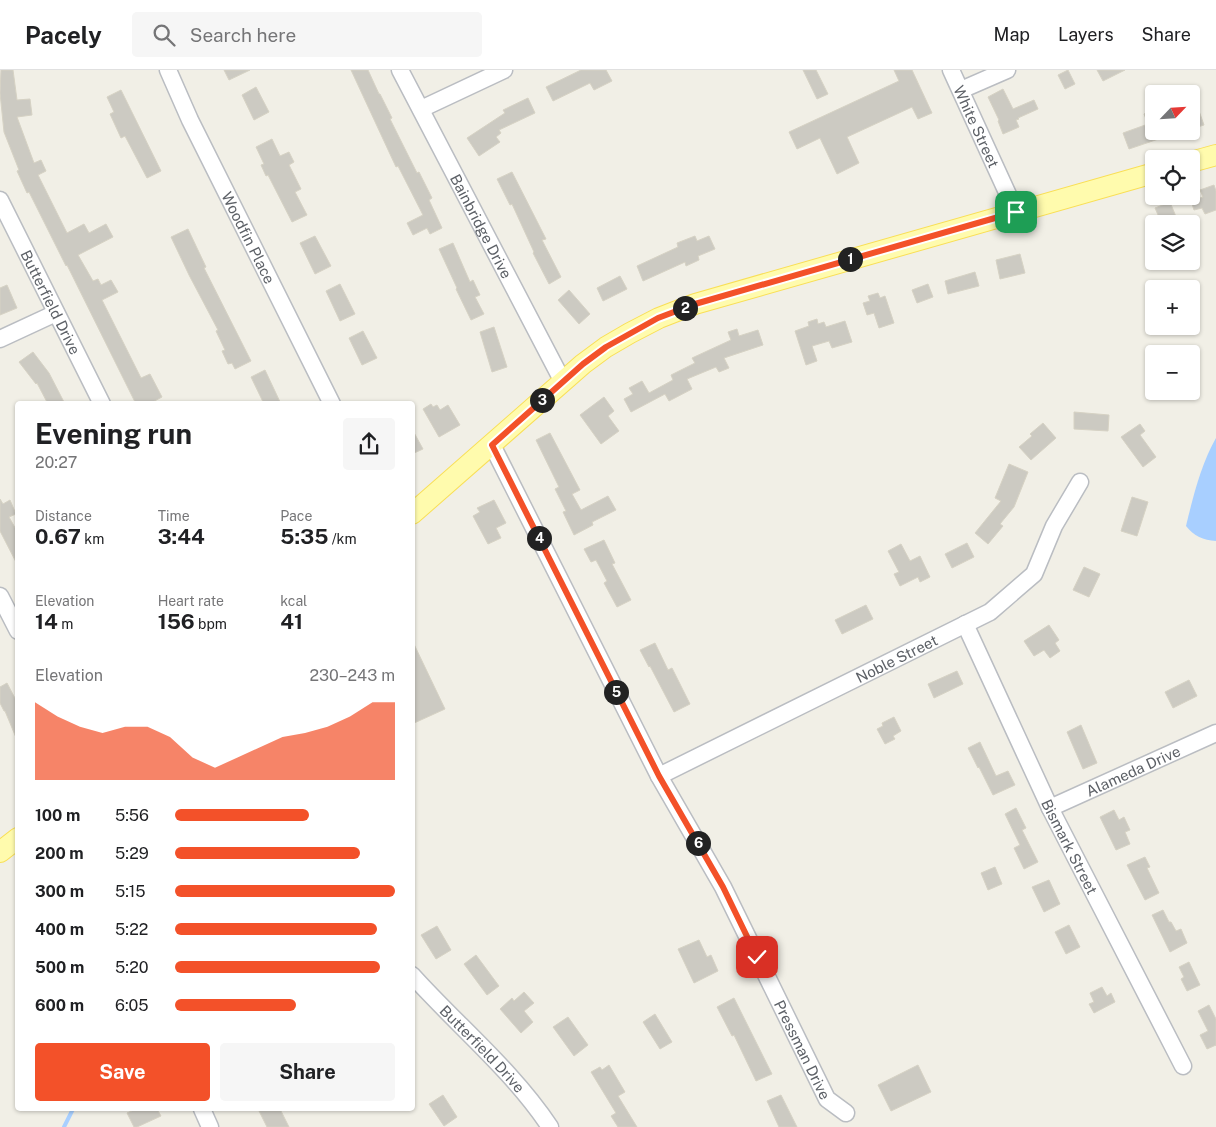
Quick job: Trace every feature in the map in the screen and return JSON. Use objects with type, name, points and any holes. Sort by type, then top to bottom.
[{"type":"main road","points":[[1200,159],[1216,155]]},
{"type":"main road","points":[[415,511],[583,364],[606,347],[658,318],[695,304],[1145,176]]},
{"type":"main road","points":[[0,852],[15,840]]},
{"type":"street","name":"Woodfin Place","points":[[168,70],[190,120],[330,401]]},
{"type":"street","name":"Bainbridge Drive","points":[[400,70],[563,382]]},
{"type":"street","points":[[421,109],[504,70]]},
{"type":"street","name":"White Street","points":[[951,70],[1016,212]]},
{"type":"street","points":[[961,90],[1007,70]]},
{"type":"street","name":"Butterfield Drive","points":[[0,200],[100,401]]},
{"type":"street","points":[[0,339],[56,313]]},
{"type":"street","name":"Pressman Drive","points":[[492,445],[659,776],[723,887],[827,1099],[846,1113]]},
{"type":"street","name":"Noble Street","points":[[659,776],[990,612],[1034,574],[1054,526],[1080,482]]},
{"type":"street","points":[[0,596],[15,624]]},
{"type":"street","name":"Bismark Street","points":[[965,624],[1050,808],[1183,1066]]},
{"type":"street","name":"Alameda Drive","points":[[1050,808],[1216,732]]},
{"type":"street","name":"Butterfield Drive","points":[[415,978],[518,1086],[550,1127]]},
{"type":"water","points":[[1216,438],[1216,541],[1199,537],[1186,526],[1202,470]]},
{"type":"building","points":[[1,70],[13,70],[17,100],[30,99],[32,115],[17,117],[34,163],[41,160],[46,171],[38,175],[67,233],[84,224],[89,233],[106,224],[113,237],[78,255],[93,281],[98,279],[101,285],[111,280],[118,292],[102,300],[141,378],[150,374],[162,397],[155,401],[135,401],[67,265],[29,192],[27,193],[17,171],[19,170],[4,132],[0,93]]},
{"type":"building","points":[[224,70],[250,70],[229,80]]},
{"type":"building","points":[[351,70],[368,70],[417,173],[419,172],[432,198],[429,200],[442,228],[430,234],[427,228],[413,235],[407,223],[423,215],[398,166],[396,167]]},
{"type":"building","points":[[581,70],[606,70],[612,81],[594,90],[590,83],[553,101],[546,87]]},
{"type":"building","points":[[803,70],[816,70],[828,94],[817,99]]},
{"type":"building","points":[[894,70],[912,70],[932,113],[918,119],[912,107],[847,137],[859,163],[837,174],[820,138],[797,149],[789,132],[899,81]]},
{"type":"building","points":[[1068,70],[1075,84],[1065,89],[1058,75]]},
{"type":"building","points":[[1097,70],[1125,70],[1103,81]]},
{"type":"building","points":[[256,87],[269,112],[254,120],[242,95]]},
{"type":"building","points":[[1003,89],[1013,109],[1034,100],[1038,109],[1018,118],[1016,120],[1019,127],[1003,134],[999,120],[988,97]]},
{"type":"building","points":[[121,90],[161,171],[147,178],[125,136],[121,138],[110,114],[114,112],[107,97]]},
{"type":"building","points":[[528,98],[535,113],[499,130],[501,133],[496,137],[500,142],[479,156],[467,138],[505,113],[503,110]]},
{"type":"building","points":[[1200,114],[1204,125],[1200,126]]},
{"type":"building","points":[[1145,125],[1145,140],[1155,140],[1129,149],[1123,133]]},
{"type":"building","points":[[272,139],[280,156],[289,152],[294,162],[289,165],[301,189],[295,192],[307,215],[292,222],[268,175],[266,176],[261,165],[264,164],[256,147]]},
{"type":"building","points":[[512,172],[546,239],[542,240],[561,277],[549,284],[533,253],[512,204],[510,205],[497,179]]},
{"type":"building","points":[[1214,185],[1216,191],[1216,210],[1205,214],[1202,208],[1194,210],[1192,205],[1200,205],[1200,198],[1203,197],[1200,190]]},
{"type":"building","points":[[1162,205],[1171,205],[1175,215],[1158,215],[1155,208]]},
{"type":"building","points":[[188,229],[206,267],[204,268],[251,361],[235,369],[232,363],[228,364],[222,351],[225,350],[216,331],[218,330],[171,237]]},
{"type":"building","points":[[315,236],[331,266],[315,274],[300,243]]},
{"type":"building","points":[[695,236],[697,241],[709,236],[715,249],[698,256],[699,260],[686,266],[685,262],[643,281],[637,266],[678,247],[677,243]]},
{"type":"building","points":[[453,243],[470,282],[473,280],[480,295],[475,297],[484,314],[471,320],[439,249]]},
{"type":"building","points":[[1020,254],[1025,273],[1000,279],[996,260]]},
{"type":"building","points":[[975,272],[979,286],[948,294],[945,281]]},
{"type":"building","points":[[620,276],[627,289],[603,301],[597,288]]},
{"type":"building","points":[[340,284],[355,314],[340,321],[326,291]]},
{"type":"building","points":[[928,284],[933,297],[917,303],[912,290]]},
{"type":"building","points":[[7,285],[17,308],[0,315],[0,288]]},
{"type":"building","points":[[569,290],[590,314],[579,324],[558,300]]},
{"type":"building","points":[[878,293],[880,298],[885,296],[894,323],[879,328],[874,313],[867,315],[863,303],[870,301],[868,296]]},
{"type":"building","points":[[817,319],[818,324],[824,322],[826,327],[845,321],[852,342],[832,348],[829,341],[812,346],[817,361],[806,365],[795,331],[809,326],[808,322]]},
{"type":"building","points":[[494,327],[507,367],[492,372],[480,332]]},
{"type":"building","points":[[737,329],[739,336],[758,330],[763,345],[724,358],[729,368],[719,372],[716,367],[687,379],[692,389],[669,401],[665,394],[631,412],[624,399],[633,394],[629,388],[642,381],[649,393],[673,380],[671,375],[695,363],[692,358],[731,340],[728,332]]},
{"type":"building","points":[[363,331],[377,358],[362,365],[349,338]]},
{"type":"building","points":[[33,352],[49,373],[63,401],[46,401],[37,383],[19,362]]},
{"type":"building","points":[[265,370],[280,401],[263,401],[251,377]]},
{"type":"building","points":[[604,397],[614,411],[608,416],[619,431],[601,444],[580,415]]},
{"type":"building","points":[[431,404],[433,407],[437,405],[440,410],[448,405],[460,425],[439,437],[423,409]]},
{"type":"building","points":[[1074,412],[1109,415],[1108,431],[1074,429]]},
{"type":"building","points":[[1043,423],[1056,438],[1031,460],[1019,447]]},
{"type":"building","points":[[1140,424],[1145,431],[1140,435],[1156,457],[1143,467],[1121,437]]},
{"type":"building","points":[[550,433],[580,490],[572,494],[581,510],[608,496],[616,510],[592,522],[593,525],[574,535],[563,512],[566,511],[555,489],[559,487],[536,440]]},
{"type":"building","points":[[415,434],[423,449],[415,453]]},
{"type":"building","points":[[1009,464],[1028,472],[1014,507],[1000,524],[1003,526],[988,544],[975,533],[1001,501],[995,498]]},
{"type":"building","points":[[1132,497],[1148,502],[1137,536],[1121,531]]},
{"type":"building","points":[[0,499],[3,504],[10,500],[15,512],[15,514],[9,517],[15,528],[15,560],[0,531]]},
{"type":"building","points":[[494,500],[506,523],[496,528],[501,538],[488,544],[473,516],[480,512],[477,508]]},
{"type":"building","points":[[604,540],[615,563],[612,564],[631,600],[617,607],[604,583],[607,581],[596,560],[591,562],[584,549]]},
{"type":"building","points":[[967,543],[974,557],[952,568],[945,554]]},
{"type":"building","points":[[901,544],[910,561],[920,556],[930,577],[920,582],[918,577],[900,586],[894,574],[899,572],[888,551]]},
{"type":"building","points":[[1084,567],[1100,574],[1089,597],[1073,590]]},
{"type":"building","points":[[866,605],[873,619],[842,634],[835,620]]},
{"type":"building","points":[[1049,625],[1059,640],[1055,643],[1060,651],[1050,658],[1044,650],[1034,656],[1024,641]]},
{"type":"building","points":[[655,643],[668,670],[672,668],[690,704],[674,712],[640,650]]},
{"type":"building","points":[[415,646],[445,709],[415,723]]},
{"type":"building","points":[[957,671],[963,684],[934,698],[928,684]]},
{"type":"building","points":[[1189,680],[1197,696],[1173,708],[1165,692]]},
{"type":"building","points":[[7,683],[15,698],[15,735],[0,703],[0,687]]},
{"type":"building","points":[[894,717],[901,731],[893,736],[895,739],[885,744],[877,729],[883,726],[882,723]]},
{"type":"building","points":[[1081,725],[1097,763],[1083,769],[1067,732]]},
{"type":"building","points":[[980,742],[996,776],[1008,771],[1015,785],[993,795],[968,748]]},
{"type":"building","points":[[1016,808],[1026,828],[1022,830],[1038,862],[1024,869],[1014,848],[1020,845],[1005,814]]},
{"type":"building","points":[[1114,810],[1119,820],[1124,817],[1130,830],[1125,832],[1130,844],[1116,850],[1100,817]]},
{"type":"building","points":[[1145,857],[1150,867],[1147,868],[1159,893],[1145,900],[1127,865]]},
{"type":"building","points":[[995,867],[1002,884],[988,890],[981,873]]},
{"type":"building","points":[[1049,880],[1060,904],[1044,912],[1032,887]]},
{"type":"building","points":[[1163,910],[1176,931],[1181,929],[1187,943],[1170,952],[1152,915]]},
{"type":"building","points":[[1069,925],[1080,947],[1066,954],[1055,932]]},
{"type":"building","points":[[437,926],[451,950],[436,959],[421,935]]},
{"type":"building","points":[[699,940],[707,957],[711,955],[718,971],[694,983],[678,949]]},
{"type":"building","points":[[476,955],[499,986],[487,995],[464,964]]},
{"type":"building","points":[[1189,962],[1200,985],[1187,991],[1181,979],[1184,977],[1179,967]]},
{"type":"building","points":[[1102,987],[1107,996],[1111,993],[1115,1002],[1094,1013],[1089,1004],[1094,1002],[1090,993]]},
{"type":"building","points":[[524,992],[534,1003],[524,1011],[533,1022],[521,1033],[500,1009],[512,998],[514,1001]]},
{"type":"building","points":[[734,998],[772,1074],[756,1081],[734,1035],[732,1036],[717,1007]]},
{"type":"building","points":[[1209,1005],[1216,1019],[1216,1045],[1207,1049],[1200,1035],[1208,1031],[1198,1011]]},
{"type":"building","points":[[655,1014],[672,1042],[660,1049],[643,1022]]},
{"type":"building","points":[[568,1017],[588,1045],[574,1056],[553,1027]]},
{"type":"building","points":[[609,1065],[625,1092],[618,1096],[637,1127],[618,1127],[611,1116],[616,1113],[591,1072],[600,1067],[602,1070]]},
{"type":"building","points":[[918,1065],[931,1092],[891,1111],[878,1085]]},
{"type":"building","points":[[443,1095],[457,1117],[444,1126],[429,1104]]},
{"type":"building","points":[[781,1095],[797,1127],[779,1127],[767,1101]]},
{"type":"building","points":[[132,1111],[158,1111],[161,1116],[134,1127],[127,1113]]},
{"type":"building","points":[[259,1111],[281,1111],[289,1127],[267,1127]]},
{"type":"waterway","points":[[64,1127],[72,1111]]},
{"type":"route","points":[[757,957],[723,887],[659,776],[492,445],[583,364],[606,347],[658,318],[695,304],[1016,212]]}]
